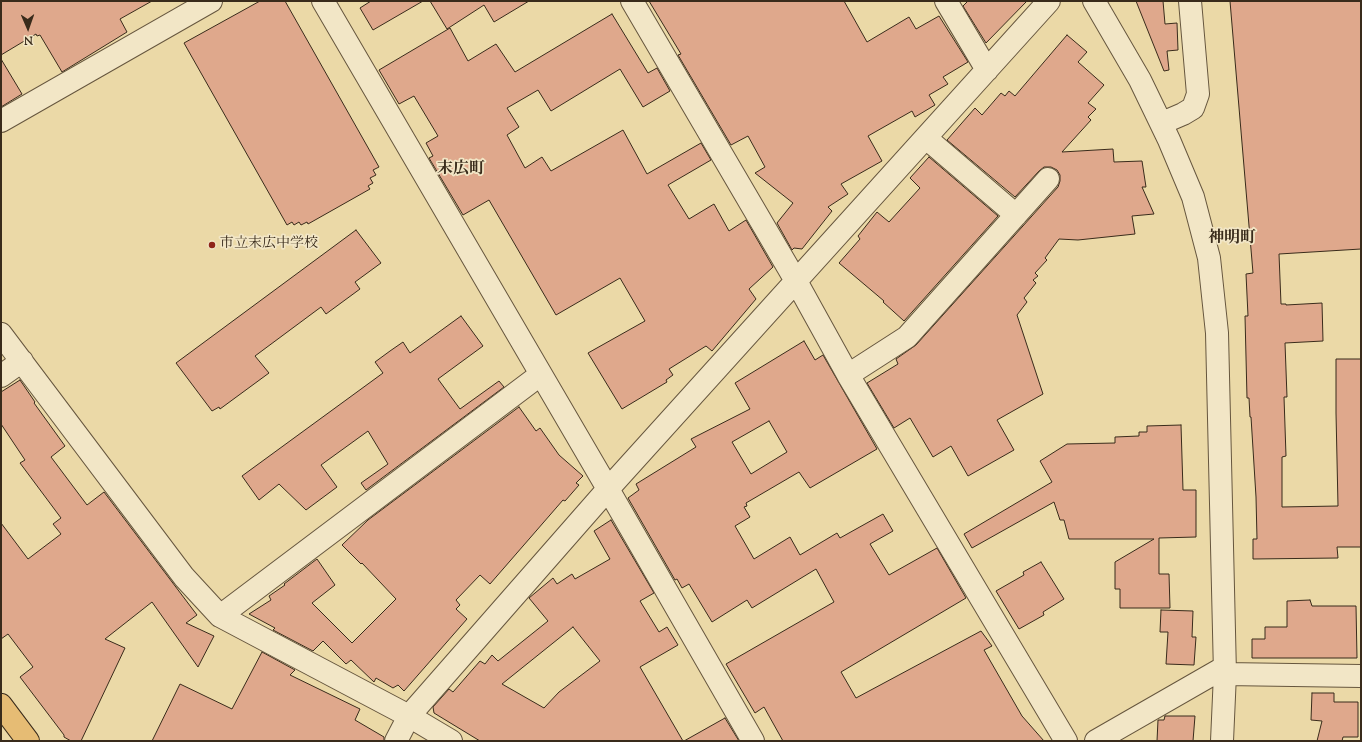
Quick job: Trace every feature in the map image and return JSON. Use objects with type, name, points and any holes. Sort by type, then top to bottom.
[{"type":"main road","points":[[1,705],[28,741]]},
{"type":"street","points":[[1,121],[211,1]]},
{"type":"street","points":[[323,1],[540,375],[608,489],[753,741]]},
{"type":"street","points":[[632,1],[796,281],[848,375],[1066,741]]},
{"type":"street","points":[[946,1],[987,70]]},
{"type":"street","points":[[396,741],[409,716],[608,489],[1049,1]]},
{"type":"street","points":[[1094,1],[1140,80],[1162,123],[1193,197],[1209,258],[1217,333],[1225,671],[1222,741]]},
{"type":"street","points":[[1162,123],[1193,108],[1198,94],[1190,1]]},
{"type":"street","points":[[926,138],[1016,215]]},
{"type":"street","points":[[848,375],[907,337],[1048,179]]},
{"type":"street","points":[[1,334],[184,577],[220,616],[409,716],[451,741]]},
{"type":"street","points":[[1,376],[22,361]]},
{"type":"street","points":[[220,616],[540,375]]},
{"type":"street","points":[[1096,741],[1225,671],[1361,676]]},
{"type":"building","points":[[1,1],[152,1],[120,19],[127,32],[62,72],[40,35],[37,36],[36,34],[1,55]]},
{"type":"building","points":[[260,1],[285,1],[379,167],[373,170],[376,175],[370,178],[373,183],[368,186],[370,189],[308,224],[307,222],[301,225],[299,222],[294,225],[292,222],[287,225],[184,43]]},
{"type":"building","points":[[371,1],[423,1],[373,30],[360,8]]},
{"type":"building","points":[[430,1],[529,1],[494,22],[484,5],[447,29]]},
{"type":"building","points":[[649,1],[844,1],[867,42],[909,17],[916,29],[939,16],[968,62],[943,77],[948,84],[929,95],[935,105],[915,117],[912,111],[868,136],[882,161],[841,184],[848,194],[828,207],[832,211],[802,249],[794,248],[792,250],[777,223],[793,203],[755,173],[765,167],[748,136],[731,145],[678,55],[681,54]]},
{"type":"building","points":[[968,1],[1027,1],[986,43],[963,6]]},
{"type":"building","points":[[1136,1],[1163,1],[1165,24],[1177,23],[1178,50],[1167,51],[1169,70],[1164,71]]},
{"type":"building","points":[[1230,1],[1361,1],[1361,249],[1279,254],[1281,304],[1322,303],[1323,341],[1285,343],[1287,397],[1284,397],[1286,456],[1282,457],[1282,507],[1338,506],[1336,359],[1361,359],[1361,547],[1337,547],[1338,558],[1253,559],[1253,539],[1257,539],[1256,497],[1251,417],[1249,398],[1247,398],[1245,316],[1248,316],[1246,274],[1253,273]]},
{"type":"building","points":[[612,14],[648,73],[657,68],[670,91],[643,107],[620,69],[551,111],[538,90],[507,108],[519,127],[507,135],[525,168],[542,157],[551,171],[623,130],[647,174],[701,143],[711,160],[668,185],[689,219],[714,204],[729,231],[746,220],[773,267],[749,289],[756,299],[712,351],[706,346],[669,369],[673,375],[666,380],[667,382],[622,409],[588,353],[645,321],[620,278],[556,315],[489,200],[463,215],[429,158],[433,156],[426,143],[438,136],[414,96],[399,104],[379,70],[450,28],[468,61],[496,44],[515,72]]},
{"type":"building","points":[[1067,35],[1087,52],[1078,62],[1104,85],[1088,103],[1096,109],[1088,117],[1091,120],[1062,152],[1113,149],[1114,162],[1142,161],[1146,187],[1142,187],[1154,214],[1132,216],[1135,234],[1078,240],[1059,239],[1045,258],[1047,260],[1035,273],[1038,276],[1033,280],[1036,283],[1024,298],[1027,302],[1017,315],[1043,394],[997,420],[1014,450],[968,476],[951,446],[933,457],[910,418],[894,428],[867,383],[898,364],[896,359],[916,345],[1058,187],[1060,175],[1057,170],[1051,167],[1044,167],[1015,197],[947,140],[975,108],[982,115],[1001,93],[1005,96],[1009,91],[1015,96]]},
{"type":"building","points":[[1,59],[22,94],[1,107]]},
{"type":"building","points":[[929,157],[998,216],[904,321],[883,302],[884,301],[839,263],[860,239],[858,236],[877,212],[889,222],[920,188],[910,178]]},
{"type":"building","points":[[356,230],[381,263],[355,282],[360,289],[326,314],[321,307],[255,356],[269,373],[220,409],[219,407],[212,411],[176,363]]},
{"type":"building","points":[[461,316],[483,346],[438,379],[460,409],[499,381],[504,387],[366,490],[361,483],[388,464],[368,431],[321,465],[337,487],[306,510],[279,484],[259,500],[242,476],[383,373],[375,362],[390,351],[403,342],[410,353]]},
{"type":"building","points":[[804,341],[815,360],[823,355],[877,449],[810,488],[799,472],[746,503],[747,506],[744,507],[750,517],[735,526],[754,559],[790,537],[800,555],[837,533],[840,538],[883,514],[893,531],[870,544],[889,575],[937,548],[966,598],[841,672],[856,698],[981,631],[992,646],[984,650],[1022,716],[1044,741],[783,741],[764,707],[755,713],[726,664],[834,602],[816,569],[752,608],[747,600],[712,622],[689,584],[682,588],[677,579],[675,580],[628,498],[639,490],[636,484],[696,447],[691,439],[750,409],[735,383]],"holes":[[[769,421],[787,452],[751,474],[732,442]]]},
{"type":"building","points":[[20,380],[35,402],[34,403],[65,446],[51,457],[87,505],[104,492],[197,615],[186,623],[214,636],[198,667],[152,602],[105,639],[125,648],[81,741],[71,741],[64,737],[20,677],[33,667],[8,634],[1,639],[1,523],[28,559],[61,534],[53,524],[61,518],[20,463],[25,460],[1,424],[1,392]]},
{"type":"building","points":[[519,407],[536,431],[540,428],[559,455],[583,476],[576,483],[579,485],[565,501],[563,500],[490,584],[480,575],[456,600],[460,605],[456,609],[467,619],[404,691],[398,685],[393,688],[376,678],[374,682],[351,660],[346,664],[323,641],[313,651],[273,630],[275,628],[249,614],[271,600],[269,596],[317,559],[335,585],[312,603],[352,643],[396,599],[362,563],[361,564],[342,545],[368,520]]},
{"type":"building","points":[[1181,425],[1183,490],[1196,490],[1196,537],[1159,538],[1159,574],[1169,574],[1170,608],[1120,608],[1120,589],[1115,589],[1115,562],[1154,539],[1069,539],[1064,520],[1060,520],[1054,502],[972,548],[964,534],[1052,482],[1040,461],[1067,444],[1115,443],[1115,437],[1139,436],[1139,432],[1147,432],[1147,426]]},
{"type":"building","points":[[611,520],[654,593],[640,601],[659,632],[667,627],[678,645],[640,667],[683,741],[480,741],[434,713],[433,707],[449,689],[453,692],[480,661],[485,664],[492,655],[498,661],[548,621],[529,598],[553,578],[557,584],[572,574],[575,579],[610,559],[594,531]],"holes":[[[573,627],[600,661],[559,692],[544,708],[502,684]]]},
{"type":"building","points":[[1041,562],[1064,599],[1043,612],[1044,615],[1019,629],[996,591],[1024,575],[1023,572]]},
{"type":"building","points":[[1310,600],[1312,606],[1356,606],[1357,658],[1252,658],[1252,639],[1265,639],[1265,627],[1287,627],[1287,601]]},
{"type":"building","points":[[1161,610],[1193,611],[1192,637],[1196,637],[1194,665],[1166,664],[1168,632],[1160,632]]},
{"type":"building","points":[[262,652],[295,670],[290,675],[360,709],[355,720],[384,737],[384,741],[152,741],[180,684],[232,709]]},
{"type":"building","points":[[1312,693],[1334,693],[1334,702],[1358,702],[1358,737],[1343,737],[1342,741],[1317,741],[1322,721],[1311,720]]},
{"type":"building","points":[[1165,716],[1195,716],[1193,741],[1157,741],[1158,720],[1164,720]]},
{"type":"building","points":[[725,718],[739,741],[684,741]]},
{"type":"place","name":"市立末広中学校","points":[[212,245]]},
{"type":"district","name":"末広町","points":[[461,170]]},
{"type":"district","name":"神明町","points":[[1232,239]]}]
